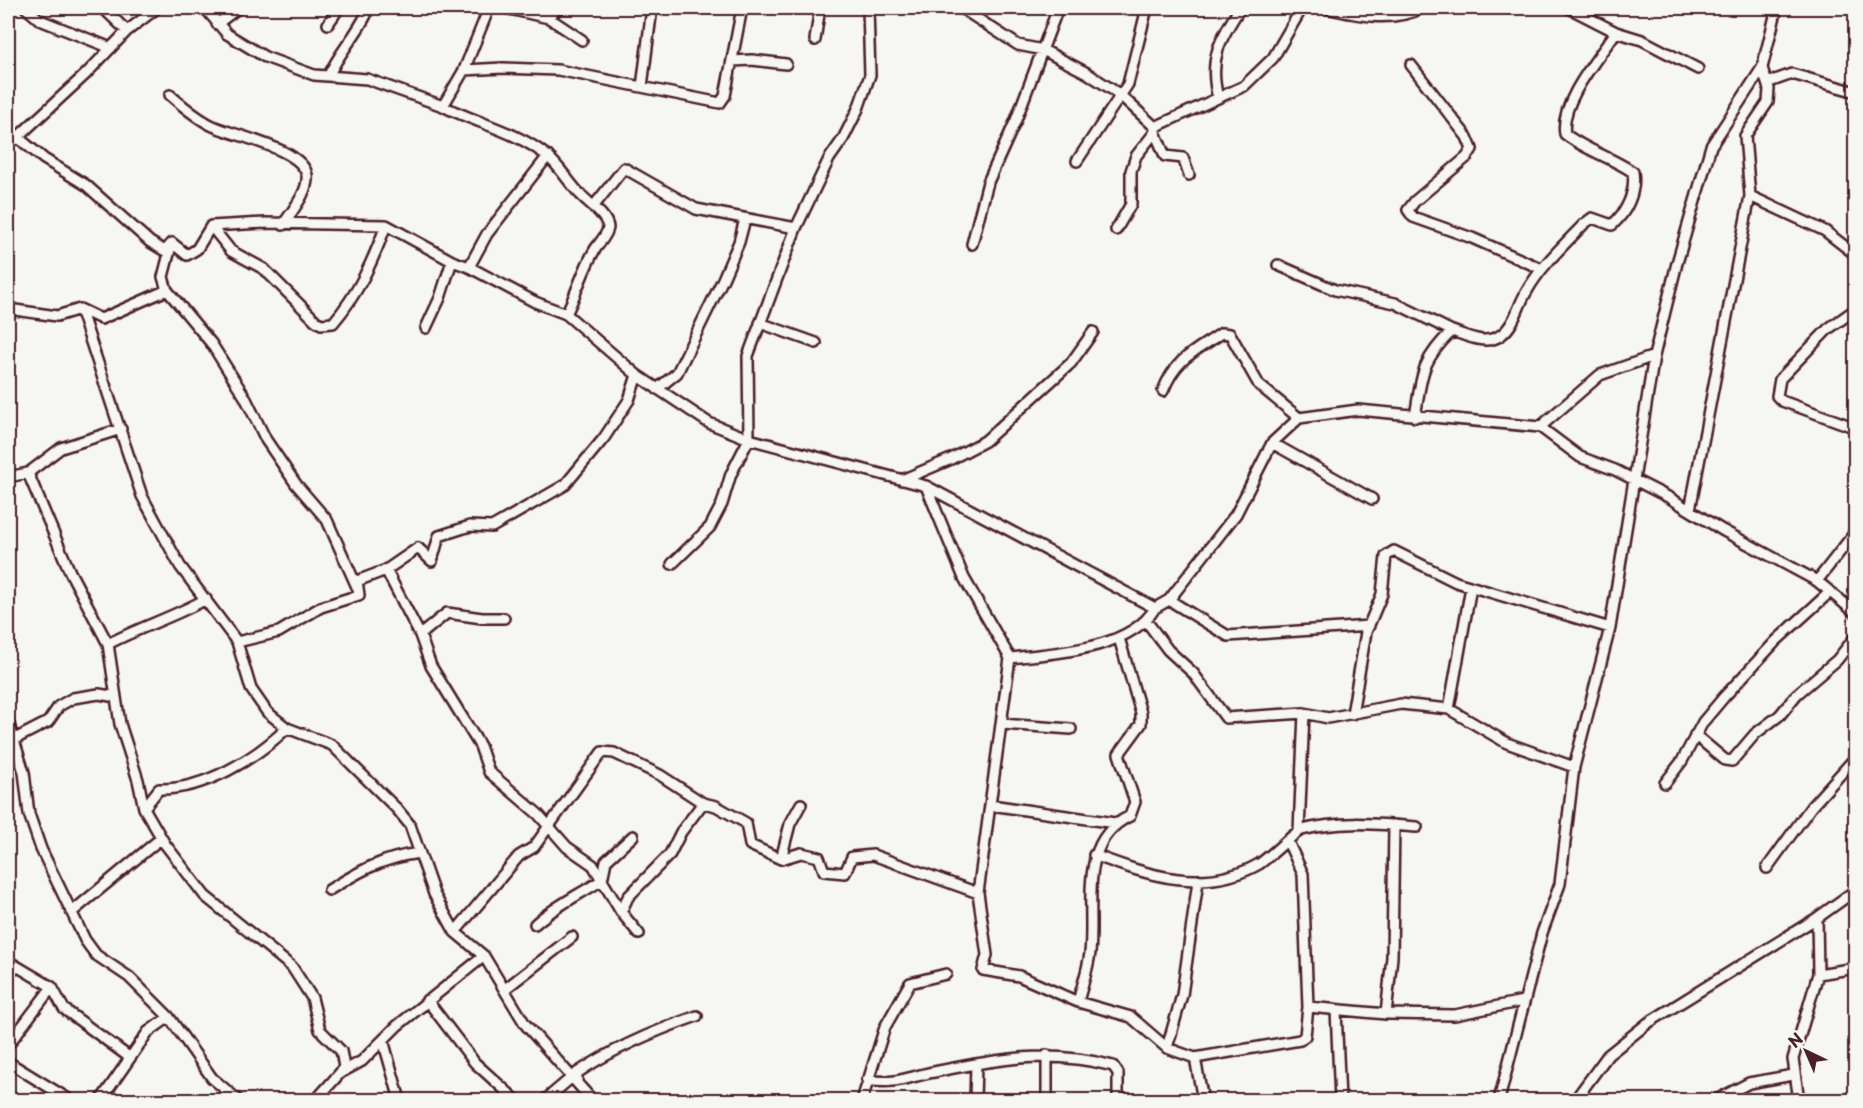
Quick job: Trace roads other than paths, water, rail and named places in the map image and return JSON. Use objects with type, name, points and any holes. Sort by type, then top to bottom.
[{"type":"street","points":[[26,8],[40,20],[111,48]]},
{"type":"street","points":[[103,8],[127,31]]},
{"type":"street","points":[[21,137],[127,31],[157,8]]},
{"type":"street","points":[[205,8],[227,34],[265,57],[314,75],[367,79],[442,106],[464,117],[488,124],[548,156],[608,227],[588,263],[566,314]]},
{"type":"street","points":[[217,24],[238,8]]},
{"type":"street","points":[[328,24],[339,8]]},
{"type":"street","points":[[442,106],[464,70],[489,8]]},
{"type":"street","points":[[505,8],[549,18],[582,40]]},
{"type":"street","points":[[549,18],[558,8]]},
{"type":"street","points":[[642,87],[652,8]]},
{"type":"street","points":[[464,70],[503,68],[558,70],[720,104],[725,96],[742,8]]},
{"type":"street","points":[[815,40],[820,8]]},
{"type":"street","points":[[672,564],[710,527],[722,504],[731,474],[749,439],[748,356],[796,228],[829,159],[843,139],[858,109],[870,75],[868,8]]},
{"type":"street","points":[[972,244],[988,182],[1058,8]]},
{"type":"street","points":[[1077,161],[1130,77],[1147,8]]},
{"type":"street","points":[[1218,98],[1214,82],[1219,46],[1224,30],[1240,8]]},
{"type":"street","points":[[1116,230],[1131,204],[1131,171],[1136,156],[1155,129],[1244,86],[1273,58],[1302,8]]},
{"type":"street","points":[[1326,8],[1359,16],[1396,16],[1422,8]]},
{"type":"street","points":[[1569,8],[1616,32],[1642,40],[1698,69]]},
{"type":"street","points":[[1499,1101],[1542,933],[1560,884],[1574,767],[1610,628],[1654,356],[1677,263],[1711,146],[1762,68],[1777,8]]},
{"type":"street","points":[[968,9],[1018,45],[1043,50],[1119,94],[1155,129],[1165,156],[1183,158],[1189,176]]},
{"type":"street","points":[[329,75],[336,59],[358,32],[366,15]]},
{"type":"street","points":[[1278,265],[1335,290],[1395,303],[1452,331],[1480,341],[1500,336],[1515,318],[1526,292],[1542,269],[1592,218],[1612,225],[1623,216],[1635,184],[1633,172],[1616,160],[1575,142],[1565,134],[1563,123],[1572,99],[1616,32]]},
{"type":"street","points":[[732,61],[752,60],[786,64]]},
{"type":"street","points":[[1411,65],[1467,137],[1472,149],[1467,157],[1415,201],[1408,210],[1413,217],[1472,238],[1542,269]]},
{"type":"street","points":[[1690,510],[1750,196],[1745,136],[1746,131],[1768,102],[1767,83],[1762,68]]},
{"type":"street","points":[[1767,83],[1792,74],[1856,92]]},
{"type":"street","points":[[170,94],[189,112],[213,126],[249,136],[297,160],[307,176],[305,189],[283,225]]},
{"type":"street","points":[[8,136],[21,137],[44,159],[86,185],[150,242],[165,251],[172,243]]},
{"type":"street","points":[[469,267],[487,234],[548,156]]},
{"type":"street","points":[[593,207],[624,168],[696,209],[796,228]]},
{"type":"street","points":[[1750,196],[1825,231],[1856,255]]},
{"type":"street","points":[[657,389],[677,373],[723,279],[745,219]]},
{"type":"street","points":[[211,226],[265,223],[386,225],[535,303],[566,314],[637,375],[709,423],[749,439],[926,486],[1155,608]]},
{"type":"street","points":[[211,226],[231,251],[264,269],[316,321],[323,324],[333,323],[347,306],[372,263],[386,225]]},
{"type":"street","points":[[172,243],[187,255],[197,249],[211,226]]},
{"type":"street","points":[[172,243],[163,277],[167,290],[211,343],[245,397],[266,440],[296,484],[327,520],[359,595]]},
{"type":"street","points":[[426,328],[440,298],[452,261]]},
{"type":"street","points":[[8,309],[57,316],[80,309],[101,319],[167,290]]},
{"type":"street","points":[[80,309],[149,510],[180,566],[237,642],[251,689],[267,712],[287,728],[332,745],[397,809],[410,825],[434,894],[455,932],[484,956],[525,1024],[549,1055],[577,1081],[592,1101]]},
{"type":"street","points":[[1856,309],[1828,329],[1780,379],[1776,388],[1777,396],[1782,401],[1856,428]]},
{"type":"street","points":[[760,322],[816,343]]},
{"type":"street","points":[[1415,417],[1424,365],[1452,331]]},
{"type":"street","points":[[902,480],[951,459],[985,441],[1071,363],[1093,332]]},
{"type":"street","points":[[1163,391],[1171,371],[1179,362],[1222,333],[1230,334],[1259,385],[1299,418]]},
{"type":"street","points":[[1540,427],[1600,375],[1654,356]]},
{"type":"street","points":[[359,595],[357,581],[386,570],[418,548],[432,561],[439,536],[470,526],[492,527],[565,485],[604,438],[629,400],[637,375]]},
{"type":"street","points":[[1010,658],[1066,652],[1119,638],[1147,622],[1155,608],[1169,600],[1236,514],[1272,443],[1299,418],[1358,410],[1540,427],[1580,457],[1615,470],[1817,581],[1856,614]]},
{"type":"street","points":[[8,477],[28,473],[61,448],[120,429]]},
{"type":"street","points":[[1272,443],[1372,499]]},
{"type":"street","points":[[28,473],[70,572],[108,644],[120,724],[138,780],[144,808],[165,844],[205,896],[292,967],[312,998],[320,1030],[341,1051],[344,1067],[316,1101]]},
{"type":"street","points":[[926,486],[964,578],[1010,658],[978,893],[987,955],[983,970],[1019,976],[1078,1002],[1131,1017],[1167,1048],[1196,1058],[1300,1040],[1305,1036],[1308,1007],[1303,874],[1288,842]]},
{"type":"street","points":[[1817,581],[1853,535],[1856,527]]},
{"type":"street","points":[[1352,714],[1369,626],[1382,594],[1386,556],[1394,551],[1471,587],[1610,628]]},
{"type":"street","points":[[386,570],[420,635],[431,666],[480,746],[489,772],[538,814],[567,847],[593,865],[621,912],[639,934]]},
{"type":"street","points":[[1449,709],[1471,587]]},
{"type":"street","points":[[1665,783],[1682,761],[1695,735],[1724,697],[1776,641],[1830,592]]},
{"type":"street","points":[[237,642],[279,632],[321,607],[359,595]]},
{"type":"street","points":[[108,644],[136,630],[179,615],[206,599]]},
{"type":"street","points":[[1169,600],[1228,636],[1369,626]]},
{"type":"street","points":[[420,635],[447,613],[482,618],[504,618]]},
{"type":"street","points":[[1147,622],[1168,650],[1193,673],[1226,718],[1304,713],[1328,718],[1401,704],[1449,709],[1507,743],[1574,767]]},
{"type":"street","points":[[1695,735],[1725,760],[1731,761],[1755,734],[1780,715],[1797,694],[1837,660],[1856,636]]},
{"type":"street","points":[[1078,1002],[1090,953],[1094,855],[1115,823],[1130,816],[1135,802],[1119,754],[1142,724],[1142,713],[1119,638]]},
{"type":"street","points":[[13,740],[48,722],[59,706],[73,698],[99,694],[116,697]]},
{"type":"street","points":[[1299,831],[1304,713]]},
{"type":"street","points":[[8,721],[24,772],[29,814],[41,849],[96,956],[129,977],[169,1017],[212,1078],[238,1101]]},
{"type":"street","points":[[1002,724],[1071,729]]},
{"type":"street","points":[[144,808],[159,789],[179,789],[224,771],[256,753],[287,728]]},
{"type":"street","points":[[455,932],[519,856],[534,847],[602,752],[614,753],[660,775],[703,803],[716,806],[746,823],[750,845],[781,859],[801,853],[819,856],[824,871],[845,873],[852,857],[873,855],[978,893]]},
{"type":"street","points":[[1767,868],[1811,807],[1856,757]]},
{"type":"street","points":[[621,912],[628,897],[670,854],[681,832],[703,803]]},
{"type":"street","points":[[781,859],[790,824],[801,804]]},
{"type":"street","points":[[991,805],[1115,823]]},
{"type":"street","points":[[1094,855],[1142,873],[1198,881],[1258,865],[1299,831],[1353,822],[1417,827]]},
{"type":"street","points":[[1386,1014],[1392,957],[1394,825]]},
{"type":"street","points":[[536,924],[552,909],[602,880],[606,861],[633,836]]},
{"type":"street","points":[[72,912],[160,839],[165,844]]},
{"type":"street","points":[[329,890],[361,870],[391,857],[419,853]]},
{"type":"street","points":[[1167,1048],[1182,995],[1198,881]]},
{"type":"street","points":[[1575,1101],[1608,1055],[1648,1023],[1816,918],[1856,890]]},
{"type":"street","points":[[1798,1101],[1793,1059],[1818,974],[1816,918]]},
{"type":"street","points":[[505,989],[572,937]]},
{"type":"street","points":[[340,1073],[362,1061],[428,1000],[484,956]]},
{"type":"street","points":[[8,961],[52,987],[64,1009],[129,1058]]},
{"type":"street","points":[[1818,974],[1856,968]]},
{"type":"street","points":[[862,1101],[885,1027],[910,982],[946,974]]},
{"type":"street","points":[[8,1045],[52,987]]},
{"type":"street","points":[[428,1000],[475,1063],[516,1101]]},
{"type":"street","points":[[1308,1007],[1386,1014],[1455,1015],[1523,1001]]},
{"type":"street","points":[[1336,1010],[1340,1101]]},
{"type":"street","points":[[577,1081],[577,1073],[599,1058],[655,1030],[697,1016]]},
{"type":"street","points":[[101,1101],[148,1032],[169,1017]]},
{"type":"street","points":[[383,1040],[400,1101]]},
{"type":"street","points":[[1047,1055],[1047,1101]]},
{"type":"street","points":[[867,1080],[884,1083],[908,1080],[931,1072],[976,1064],[1027,1056],[1062,1055],[1113,1066],[1118,1073],[1118,1101]]},
{"type":"street","points":[[1196,1058],[1203,1101]]},
{"type":"street","points":[[8,1062],[70,1101]]},
{"type":"street","points":[[975,1101],[976,1064]]},
{"type":"street","points":[[1716,1101],[1749,1083],[1793,1074]]},
{"type":"street","points":[[545,1101],[571,1078],[577,1081]]}]
